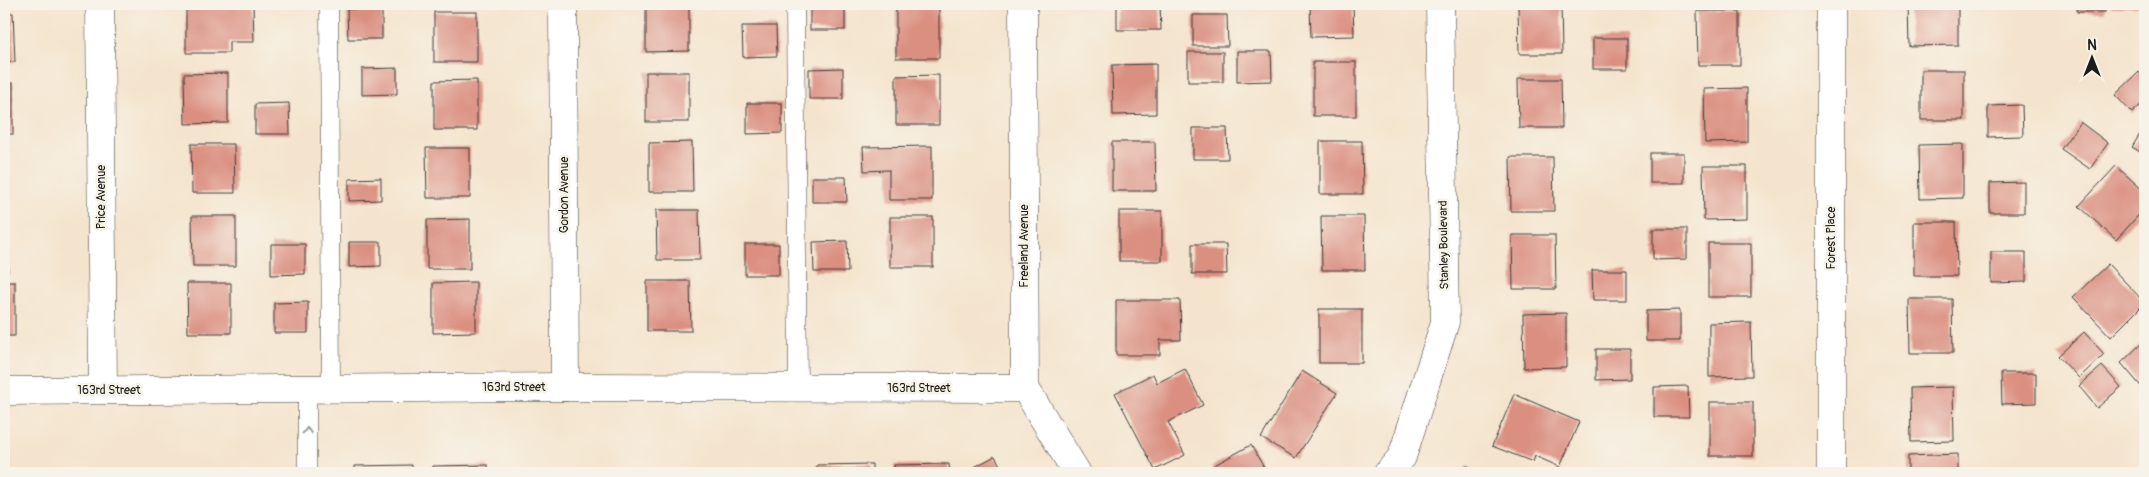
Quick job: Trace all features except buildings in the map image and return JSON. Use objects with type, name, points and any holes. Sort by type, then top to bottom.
[{"type":"street","name":"Price Avenue","points":[[100,4],[103,390]]},
{"type":"street","name":"Gordon Avenue","points":[[563,4],[565,387]]},
{"type":"street","name":"Freeland Avenue","points":[[1023,4],[1025,388]]},
{"type":"street","name":"Stanley Boulevard","points":[[1388,473],[1402,457],[1445,322],[1440,4]]},
{"type":"street","name":"Forest Place","points":[[1831,4],[1831,473]]},
{"type":"street","name":"163rd Street","points":[[4,391],[565,387],[1025,388]]},
{"type":"street","points":[[1025,388],[1077,473]]},
{"type":"lane","points":[[307,473],[319,389],[330,4]]},
{"type":"lane","points":[[795,4],[798,388]]}]
